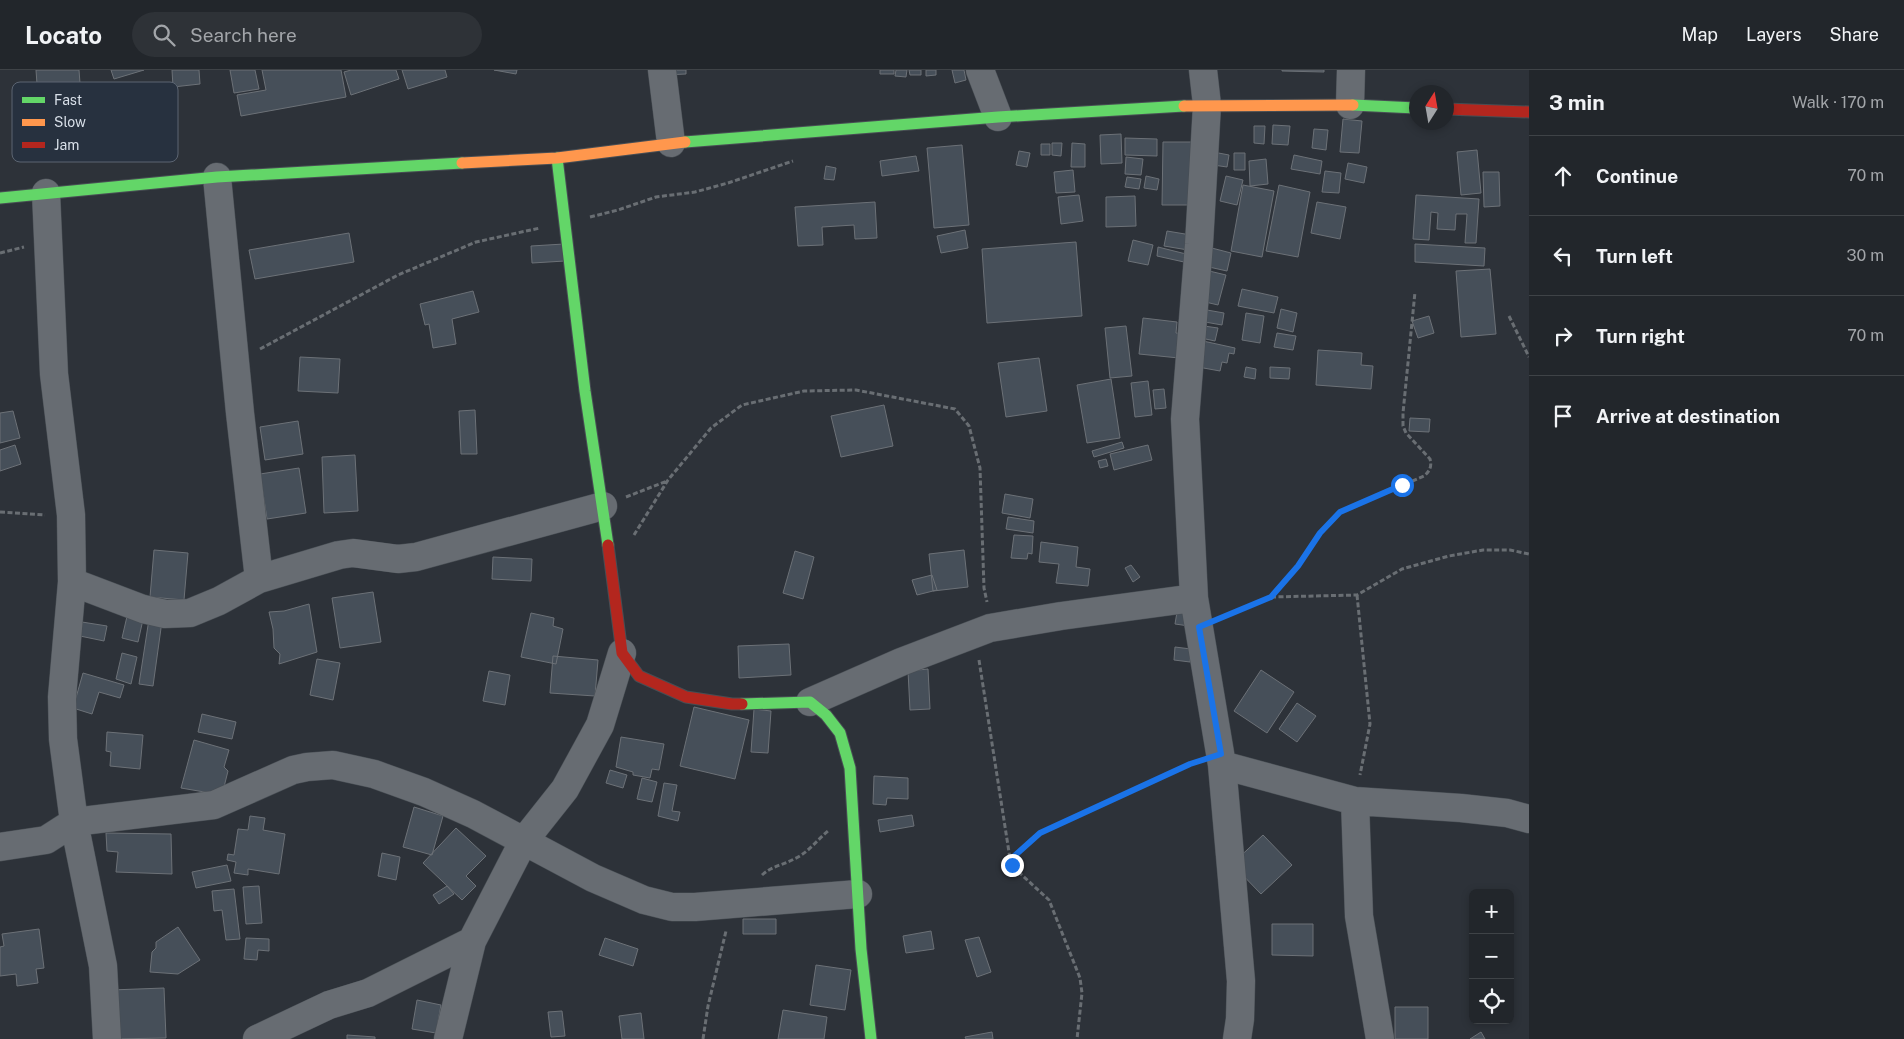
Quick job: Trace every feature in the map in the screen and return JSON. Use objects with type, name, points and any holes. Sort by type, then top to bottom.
[{"type":"main road","points":[[0,198],[217,177],[557,158],[671,143],[998,117],[1207,105],[1350,105],[1409,108]]},
{"type":"main road","points":[[1454,109],[1529,112]]},
{"type":"main road","points":[[557,158],[585,391],[603,506],[622,653],[639,676],[686,697],[732,704],[810,702],[826,715],[840,734],[850,768],[860,948],[871,1039]]},
{"type":"street","points":[[662,70],[671,143]]},
{"type":"street","points":[[980,70],[998,117]]},
{"type":"street","points":[[1203,70],[1207,105],[1199,244],[1185,418],[1194,598],[1222,759],[1240,981],[1240,1019],[1237,1039]]},
{"type":"street","points":[[1350,105],[1351,70]]},
{"type":"street","points":[[217,177],[259,579]]},
{"type":"street","points":[[46,193],[54,374],[71,515],[72,582],[62,697],[63,738],[74,822],[103,966],[107,1039]]},
{"type":"street","points":[[72,582],[143,609],[165,614],[190,613],[219,601],[259,579],[339,555],[353,553],[398,559],[416,558],[603,506]]},
{"type":"street","points":[[810,702],[901,662],[982,630],[1061,616],[1194,598]]},
{"type":"street","points":[[448,1039],[472,941],[523,842],[565,789],[600,725],[622,653]]},
{"type":"street","points":[[1222,759],[1355,801],[1507,813],[1529,820]]},
{"type":"street","points":[[0,848],[46,840],[74,822],[214,805],[293,770],[308,766],[333,765],[374,774],[424,792],[473,814],[593,878],[644,900],[672,907],[695,907],[858,894]]},
{"type":"street","points":[[1355,801],[1359,916],[1380,1039]]},
{"type":"street","points":[[257,1039],[329,1005],[368,993],[472,941]]},
{"type":"path","points":[[235,362],[398,275],[476,242],[618,210],[656,197],[695,192],[796,160]]},
{"type":"path","points":[[1271,597],[1298,566],[1320,533],[1340,512],[1424,476],[1428,472],[1431,465],[1430,459],[1406,433],[1403,426],[1402,413],[1415,292]]},
{"type":"path","points":[[1509,316],[1529,357]]},
{"type":"path","points":[[631,542],[668,480],[712,428],[742,405],[804,392],[856,390],[955,409],[969,426],[980,468],[984,588],[982,630],[1012,865],[1049,900],[1080,978],[1082,993],[1077,1039]]},
{"type":"path","points":[[603,506],[668,480]]},
{"type":"path","points":[[0,512],[71,515]]},
{"type":"path","points":[[1199,627],[1271,597],[1357,595],[1402,569],[1449,556],[1483,550],[1510,550],[1529,554]]},
{"type":"path","points":[[1355,801],[1370,724],[1357,595]]},
{"type":"path","points":[[1011,859],[1040,833],[1190,764],[1222,759]]},
{"type":"path","points":[[703,1039],[708,1006],[733,903],[767,870],[794,860],[810,849],[821,836],[853,809]]},
{"type":"building","points":[[36,70],[79,70],[80,82],[37,82]]},
{"type":"building","points":[[111,70],[144,70],[114,79]]},
{"type":"building","points":[[172,70],[199,70],[200,84],[178,86],[178,82],[173,82]]},
{"type":"building","points":[[230,70],[255,70],[259,89],[234,93]]},
{"type":"building","points":[[262,70],[341,70],[346,97],[241,116],[237,95],[266,90]]},
{"type":"building","points":[[351,70],[396,70],[399,79],[351,95],[344,72]]},
{"type":"building","points":[[402,70],[445,70],[447,77],[408,89]]},
{"type":"building","points":[[494,70],[517,70],[516,74]]},
{"type":"building","points":[[664,70],[686,70],[686,74],[664,75]]},
{"type":"building","points":[[880,70],[894,70],[894,74],[880,74]]},
{"type":"building","points":[[896,70],[907,70],[906,77],[895,76]]},
{"type":"building","points":[[909,70],[921,70],[921,75],[910,75]]},
{"type":"building","points":[[926,70],[936,70],[936,75],[926,76]]},
{"type":"building","points":[[952,70],[964,70],[966,80],[955,83]]},
{"type":"building","points":[[1324,70],[1324,72],[1282,71]]},
{"type":"building","points":[[1343,119],[1362,121],[1359,153],[1340,152]]},
{"type":"building","points":[[1273,125],[1290,126],[1288,145],[1272,144]]},
{"type":"building","points":[[1254,126],[1265,126],[1264,144],[1254,143]]},
{"type":"building","points":[[1314,129],[1328,130],[1326,150],[1312,148]]},
{"type":"building","points":[[1121,134],[1122,163],[1101,164],[1100,135]]},
{"type":"building","points":[[1125,138],[1157,139],[1157,156],[1125,155]]},
{"type":"building","points":[[1163,142],[1192,142],[1191,205],[1162,205]]},
{"type":"building","points":[[1052,143],[1062,143],[1061,156],[1052,155]]},
{"type":"building","points":[[1072,143],[1085,144],[1085,167],[1071,167]]},
{"type":"building","points":[[1041,144],[1050,144],[1050,155],[1041,155]]},
{"type":"building","points":[[962,145],[969,225],[934,228],[927,148]]},
{"type":"building","points":[[1477,150],[1481,193],[1461,195],[1457,152]]},
{"type":"building","points":[[1019,151],[1030,153],[1027,167],[1016,165]]},
{"type":"building","points":[[1208,151],[1229,155],[1227,167],[1206,164]]},
{"type":"building","points":[[1234,153],[1245,153],[1245,170],[1234,170]]},
{"type":"building","points":[[1294,155],[1322,161],[1320,174],[1291,169]]},
{"type":"building","points":[[916,156],[919,171],[882,176],[880,161]]},
{"type":"building","points":[[1126,157],[1143,159],[1141,175],[1125,174]]},
{"type":"building","points":[[1266,159],[1268,184],[1250,186],[1249,161]]},
{"type":"building","points":[[1348,163],[1367,167],[1364,183],[1345,179]]},
{"type":"building","points":[[826,166],[836,168],[834,180],[824,179]]},
{"type":"building","points":[[1073,170],[1075,192],[1056,193],[1054,172]]},
{"type":"building","points":[[1325,171],[1341,173],[1339,193],[1322,192]]},
{"type":"building","points":[[1483,172],[1499,172],[1500,206],[1484,207]]},
{"type":"building","points":[[1146,176],[1159,179],[1157,190],[1144,188]]},
{"type":"building","points":[[1226,176],[1243,180],[1237,205],[1220,201]]},
{"type":"building","points":[[1127,177],[1141,179],[1139,189],[1125,187]]},
{"type":"building","points":[[1243,185],[1274,191],[1262,257],[1231,251]]},
{"type":"building","points":[[1279,185],[1310,192],[1298,257],[1266,251]]},
{"type":"building","points":[[1079,195],[1083,221],[1061,224],[1058,197]]},
{"type":"building","points":[[1416,195],[1479,199],[1476,243],[1465,243],[1467,214],[1456,214],[1455,230],[1437,229],[1438,213],[1431,212],[1429,240],[1413,239]]},
{"type":"building","points":[[1135,196],[1136,226],[1106,227],[1106,197]]},
{"type":"building","points":[[875,202],[877,238],[855,239],[854,225],[822,227],[823,245],[798,246],[795,207]]},
{"type":"building","points":[[1317,202],[1346,207],[1340,239],[1311,233]]},
{"type":"building","points":[[965,230],[968,248],[941,253],[937,236]]},
{"type":"building","points":[[1167,231],[1197,236],[1194,251],[1164,246]]},
{"type":"building","points":[[349,233],[354,262],[255,279],[249,250]]},
{"type":"building","points":[[1133,240],[1153,245],[1148,265],[1128,261]]},
{"type":"building","points":[[1076,242],[1082,316],[987,323],[982,249]]},
{"type":"building","points":[[564,244],[565,261],[532,263],[531,246]]},
{"type":"building","points":[[1415,244],[1485,248],[1484,266],[1415,262]]},
{"type":"building","points":[[1204,246],[1231,253],[1227,271],[1200,265]]},
{"type":"building","points":[[1158,247],[1186,254],[1184,262],[1157,256]]},
{"type":"building","points":[[1490,269],[1496,334],[1461,337],[1456,271]]},
{"type":"building","points":[[1205,270],[1226,275],[1218,305],[1197,300]]},
{"type":"building","points":[[1242,289],[1278,297],[1274,313],[1238,306]]},
{"type":"building","points":[[473,291],[479,312],[452,319],[456,344],[433,348],[429,324],[425,325],[420,304]]},
{"type":"building","points":[[1281,309],[1297,313],[1293,332],[1277,328]]},
{"type":"building","points":[[1207,310],[1224,313],[1222,325],[1205,322]]},
{"type":"building","points":[[1246,313],[1264,316],[1260,343],[1242,340]]},
{"type":"building","points":[[1429,316],[1434,333],[1418,338],[1412,321]]},
{"type":"building","points":[[1143,318],[1177,322],[1176,333],[1182,334],[1179,358],[1139,354]]},
{"type":"building","points":[[1126,326],[1132,376],[1110,378],[1105,328]]},
{"type":"building","points":[[1204,326],[1218,328],[1215,341],[1201,338]]},
{"type":"building","points":[[1277,333],[1296,336],[1293,350],[1274,347]]},
{"type":"building","points":[[1203,341],[1235,348],[1234,354],[1229,353],[1227,363],[1222,362],[1220,371],[1198,367]]},
{"type":"building","points":[[1318,350],[1362,353],[1361,365],[1373,366],[1371,389],[1316,385]]},
{"type":"building","points":[[300,357],[340,359],[338,393],[298,391]]},
{"type":"building","points":[[1039,358],[1047,411],[1006,417],[998,363]]},
{"type":"building","points":[[1246,367],[1256,369],[1255,379],[1244,377]]},
{"type":"building","points":[[1270,367],[1290,368],[1289,379],[1270,378]]},
{"type":"building","points":[[1111,379],[1120,438],[1087,443],[1077,385]]},
{"type":"building","points":[[1148,381],[1152,415],[1135,417],[1131,383]]},
{"type":"building","points":[[1164,389],[1166,408],[1155,409],[1153,390]]},
{"type":"building","points":[[884,405],[893,446],[841,457],[831,416]]},
{"type":"building","points":[[475,410],[477,454],[461,454],[459,411]]},
{"type":"building","points":[[13,411],[20,438],[0,443],[0,413]]},
{"type":"building","points":[[1410,418],[1430,419],[1429,432],[1409,431]]},
{"type":"building","points":[[298,421],[303,454],[265,460],[260,427]]},
{"type":"building","points":[[1122,442],[1124,448],[1094,457],[1092,451]]},
{"type":"building","points":[[15,445],[21,464],[0,471],[0,450]]},
{"type":"building","points":[[1148,445],[1152,460],[1114,470],[1110,454]]},
{"type":"building","points":[[355,455],[358,511],[324,513],[322,457]]},
{"type":"building","points":[[1106,459],[1108,466],[1100,468],[1098,461]]},
{"type":"building","points":[[299,468],[306,513],[267,519],[260,474]]},
{"type":"building","points":[[1005,494],[1033,499],[1030,518],[1002,513]]},
{"type":"building","points":[[1008,517],[1034,521],[1033,533],[1006,529]]},
{"type":"building","points":[[1014,535],[1033,536],[1032,554],[1028,553],[1027,559],[1011,558]]},
{"type":"building","points":[[1041,542],[1078,547],[1076,567],[1090,569],[1088,586],[1056,583],[1059,564],[1039,562]]},
{"type":"building","points":[[154,550],[188,553],[184,600],[150,597]]},
{"type":"building","points":[[964,550],[968,587],[933,591],[929,554]]},
{"type":"building","points":[[795,551],[814,557],[803,599],[783,593]]},
{"type":"building","points":[[493,557],[532,559],[531,581],[492,579]]},
{"type":"building","points":[[1131,565],[1140,577],[1133,582],[1125,568]]},
{"type":"building","points":[[932,575],[937,590],[917,595],[912,580]]},
{"type":"building","points":[[373,592],[381,642],[340,648],[332,598]]},
{"type":"building","points":[[309,604],[317,652],[279,664],[280,654],[274,648],[273,629],[269,612],[284,611]]},
{"type":"building","points":[[128,612],[144,615],[138,642],[122,638]]},
{"type":"building","points":[[1177,612],[1192,615],[1189,626],[1175,624]]},
{"type":"building","points":[[531,613],[554,618],[553,626],[563,629],[556,664],[521,657]]},
{"type":"building","points":[[149,619],[162,621],[153,686],[139,684]]},
{"type":"building","points":[[82,622],[107,626],[104,641],[80,636]]},
{"type":"building","points":[[789,644],[791,675],[739,678],[738,646]]},
{"type":"building","points":[[1175,647],[1191,649],[1190,662],[1174,660]]},
{"type":"building","points":[[122,653],[137,657],[131,684],[116,679]]},
{"type":"building","points":[[553,656],[598,660],[595,696],[550,693]]},
{"type":"building","points":[[317,659],[340,663],[333,700],[310,695]]},
{"type":"building","points":[[928,669],[930,709],[910,710],[908,671]]},
{"type":"building","points":[[1261,670],[1294,692],[1267,733],[1234,711]]},
{"type":"building","points":[[489,671],[510,675],[505,705],[483,701]]},
{"type":"building","points":[[83,673],[124,685],[120,698],[99,692],[92,714],[73,708]]},
{"type":"building","points":[[1297,703],[1316,716],[1297,742],[1279,729]]},
{"type":"building","points":[[694,707],[749,720],[735,779],[680,766]]},
{"type":"building","points":[[754,709],[771,711],[768,753],[751,752]]},
{"type":"building","points":[[202,714],[236,722],[232,739],[198,732]]},
{"type":"building","points":[[107,732],[143,735],[140,769],[110,766],[111,752],[106,751]]},
{"type":"building","points":[[621,737],[664,744],[659,770],[652,769],[650,778],[633,775],[633,772],[616,767]]},
{"type":"building","points":[[194,740],[229,750],[224,767],[228,771],[222,795],[181,788]]},
{"type":"building","points":[[610,770],[627,775],[623,788],[606,783]]},
{"type":"building","points":[[874,776],[908,778],[908,799],[887,798],[886,805],[873,804]]},
{"type":"building","points":[[642,778],[657,782],[652,802],[637,799]]},
{"type":"building","points":[[664,783],[677,785],[672,811],[680,812],[678,821],[658,816]]},
{"type":"building","points":[[414,807],[443,816],[432,855],[403,847]]},
{"type":"building","points":[[912,815],[914,826],[880,832],[878,820]]},
{"type":"building","points":[[250,816],[265,818],[263,830],[285,834],[279,874],[248,869],[248,875],[234,873],[236,862],[227,860],[228,854],[234,855],[238,829],[248,830]]},
{"type":"building","points":[[456,828],[486,856],[466,876],[476,886],[462,900],[423,863]]},
{"type":"building","points":[[106,833],[171,834],[172,874],[116,872],[118,852],[107,851]]},
{"type":"building","points":[[1263,835],[1292,865],[1261,894],[1232,864]]},
{"type":"building","points":[[382,853],[400,857],[396,880],[378,876]]},
{"type":"building","points":[[227,865],[231,881],[196,888],[192,872]]},
{"type":"building","points":[[259,886],[262,923],[246,924],[243,887]]},
{"type":"building","points":[[447,886],[454,894],[439,904],[433,895]]},
{"type":"building","points":[[234,889],[240,939],[226,940],[222,910],[214,911],[212,891]]},
{"type":"building","points":[[743,919],[776,919],[776,934],[743,934]]},
{"type":"building","points":[[1272,924],[1313,924],[1313,956],[1272,955]]},
{"type":"building","points":[[178,927],[200,960],[178,974],[150,972],[152,952],[156,948],[156,942]]},
{"type":"building","points":[[39,929],[44,968],[36,969],[38,983],[17,986],[16,974],[0,976],[0,947],[4,946],[2,934]]},
{"type":"building","points":[[931,931],[934,949],[906,953],[903,936]]},
{"type":"building","points":[[979,937],[991,972],[977,977],[965,940]]},
{"type":"building","points":[[246,938],[269,939],[269,951],[258,950],[257,960],[244,959]]},
{"type":"building","points":[[605,938],[638,949],[633,966],[599,955]]},
{"type":"building","points":[[816,965],[851,970],[845,1010],[810,1005]]},
{"type":"building","points":[[164,988],[166,1038],[112,1039],[111,990]]},
{"type":"building","points":[[417,1000],[441,1005],[436,1033],[412,1029]]},
{"type":"building","points":[[1395,1007],[1428,1007],[1428,1039],[1395,1039]]},
{"type":"building","points":[[783,1010],[827,1017],[824,1039],[778,1039]]},
{"type":"building","points":[[562,1011],[565,1036],[551,1037],[548,1012]]},
{"type":"building","points":[[641,1013],[644,1039],[622,1039],[619,1016]]},
{"type":"building","points":[[992,1032],[993,1039],[966,1039],[965,1037]]},
{"type":"building","points":[[1481,1032],[1485,1039],[1470,1039]]},
{"type":"building","points":[[347,1035],[375,1037],[375,1039],[347,1039]]},
{"type":"traffic: fast","points":[[1353,105],[1409,108]]},
{"type":"traffic: fast","points":[[685,142],[998,117],[1184,106]]},
{"type":"traffic: fast","points":[[557,158],[585,391],[608,545]]},
{"type":"traffic: fast","points":[[0,198],[217,177],[462,163]]},
{"type":"traffic: fast","points":[[742,704],[810,702],[826,715],[840,733],[850,768],[861,949],[871,1039]]},
{"type":"traffic: slow","points":[[1184,106],[1353,105]]},
{"type":"traffic: slow","points":[[462,163],[557,158],[685,142]]},
{"type":"traffic: jam","points":[[1454,109],[1529,112]]},
{"type":"traffic: jam","points":[[608,545],[622,653],[639,676],[686,697],[742,704]]},
{"type":"route","points":[[1012,865],[1011,859],[1040,833],[1190,764],[1221,754],[1199,627],[1271,597],[1298,566],[1320,533],[1340,512],[1402,485]]}]
